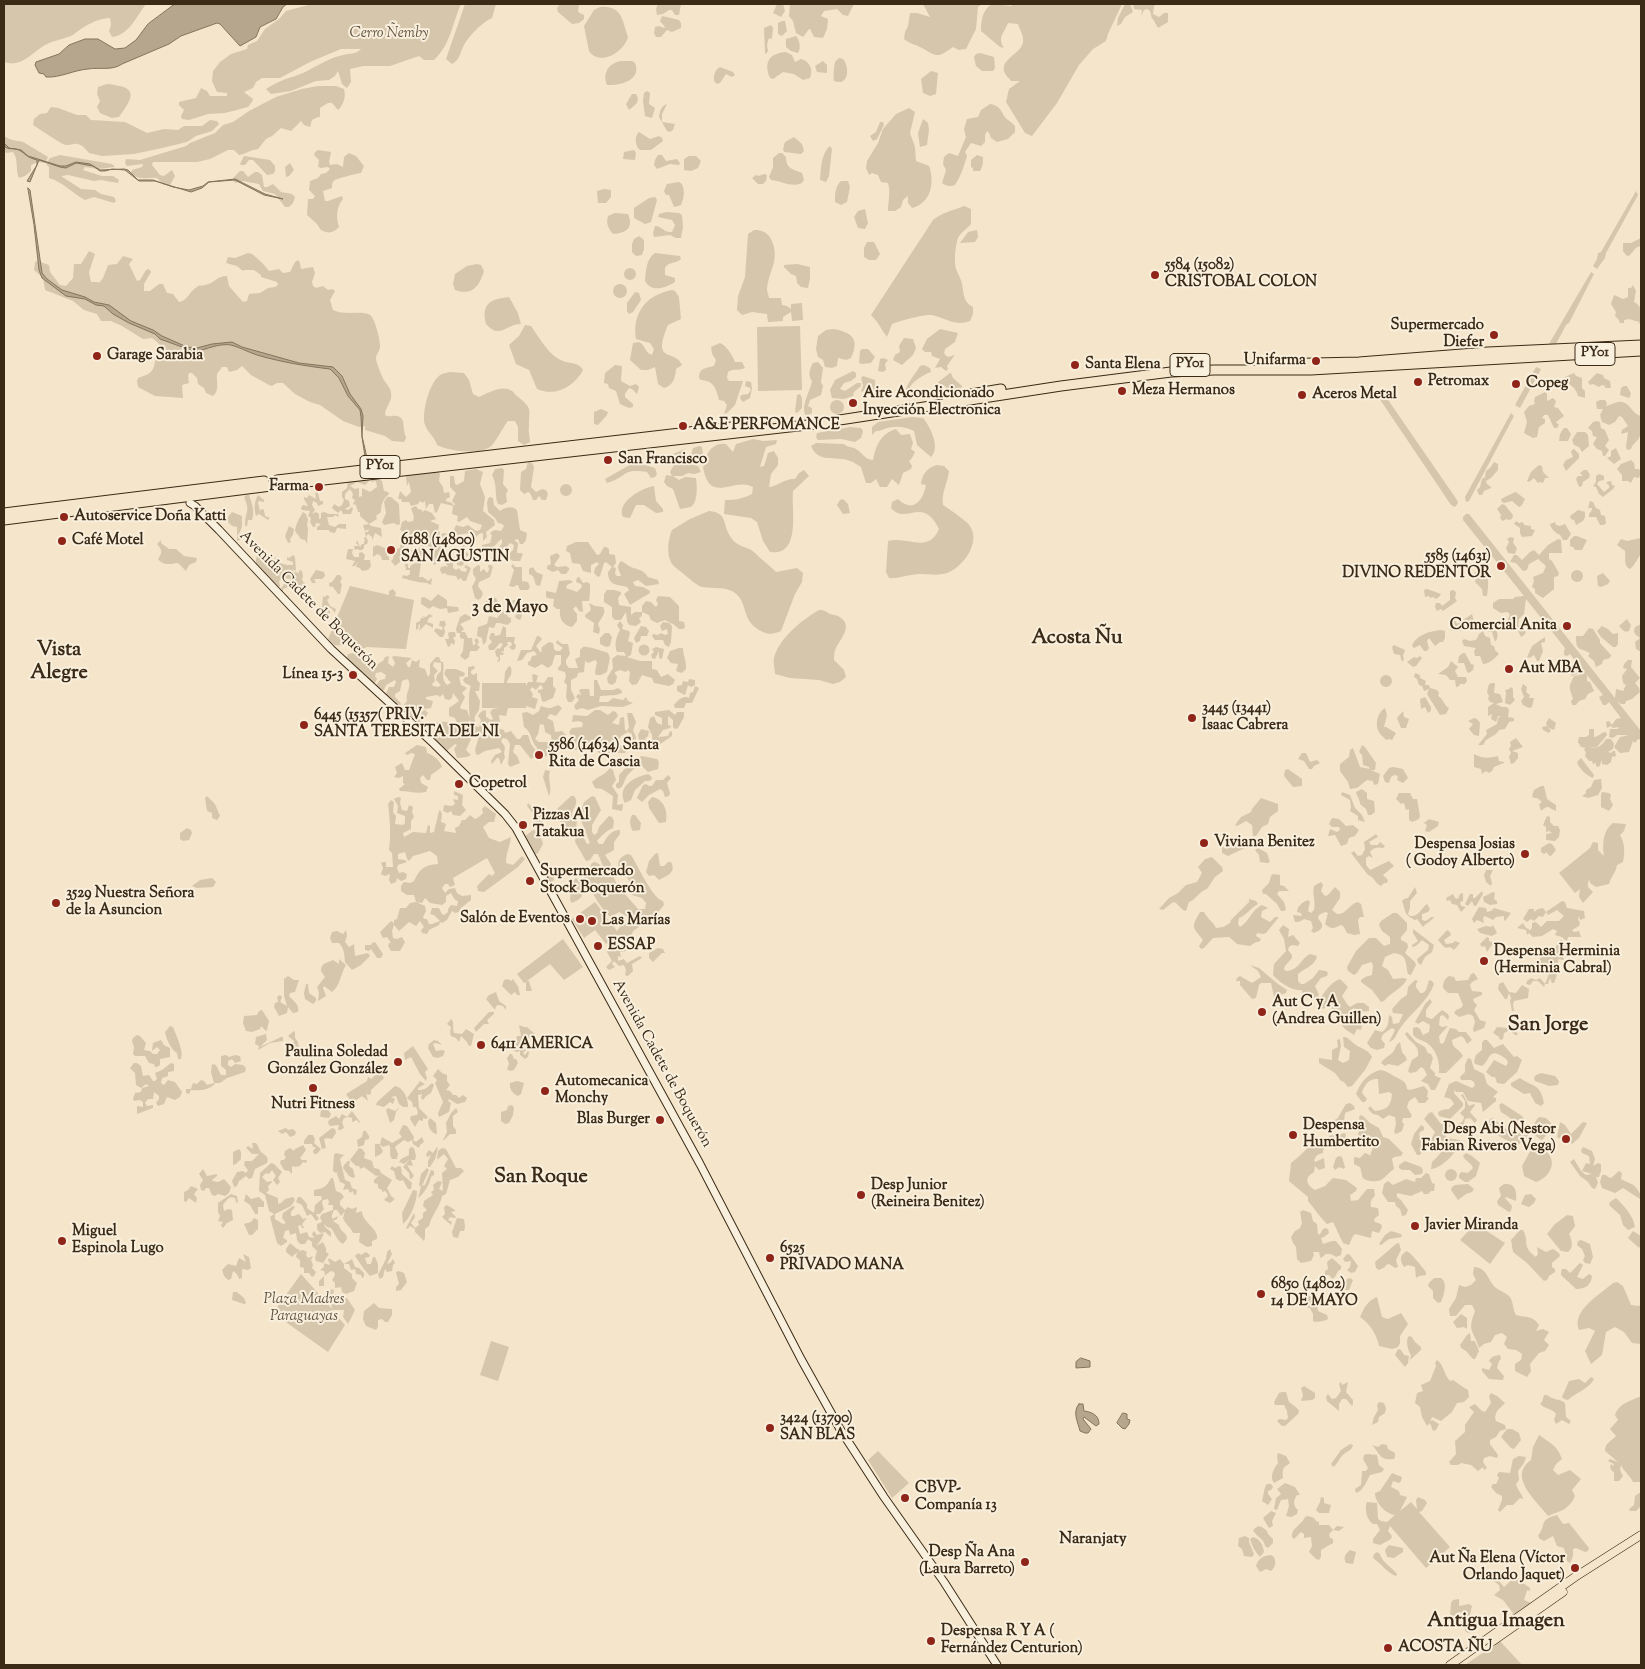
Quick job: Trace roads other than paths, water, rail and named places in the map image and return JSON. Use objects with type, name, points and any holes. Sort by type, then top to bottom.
[{"type":"highway","name":"PY01","points":[[4,513],[187,496],[246,484],[800,420],[1168,366],[1359,362],[1488,352],[1641,345]]},
{"type":"highway","name":"PY01","points":[[4,520],[187,496],[807,425],[1061,386],[1171,372],[1368,368],[1641,351]]},
{"type":"main road","name":"Avenida Cadete de Boquerón","points":[[187,496],[331,649],[433,743],[505,814],[516,828],[700,1164],[801,1359],[840,1429],[884,1497],[944,1582],[997,1665]]},
{"type":"main road","points":[[1450,1665],[1575,1577],[1641,1535]]},
{"type":"main road","points":[[1458,1665],[1594,1569],[1641,1540]]},
{"type":"place","name":"5584 (15082) CRISTOBAL COLON","points":[[1155,275]]},
{"type":"place","name":"Supermercado Diefer","points":[[1494,335]]},
{"type":"place","name":"Garage Sarabia","points":[[97,356]]},
{"type":"place","name":"Unifarma","points":[[1316,361]]},
{"type":"place","name":"Santa Elena","points":[[1075,365]]},
{"type":"place","name":"Petromax","points":[[1418,382]]},
{"type":"place","name":"Copeg","points":[[1516,384]]},
{"type":"place","name":"Meza Hermanos","points":[[1122,391]]},
{"type":"place","name":"Aceros Metal","points":[[1302,395]]},
{"type":"place","name":"Aire Acondicionado Inyección Electronica","points":[[853,403]]},
{"type":"place","name":"A&E PERFOMANCE","points":[[683,426]]},
{"type":"place","name":"San Francisco","points":[[608,460]]},
{"type":"place","name":"Farma","points":[[319,487]]},
{"type":"place","name":"Autoservice Doña Katti","points":[[64,517]]},
{"type":"place","name":"Café Motel","points":[[62,541]]},
{"type":"place","name":"6188 (14800) SAN AGUSTIN","points":[[391,550]]},
{"type":"place","name":"5585 (14631) DIVINO REDENTOR","points":[[1501,566]]},
{"type":"place","name":"Comercial Anita","points":[[1567,626]]},
{"type":"place","name":"Aut MBA","points":[[1509,669]]},
{"type":"place","name":"Línea 15-3","points":[[353,675]]},
{"type":"place","name":"3445 (13441) Isaac Cabrera","points":[[1192,718]]},
{"type":"place","name":"6445 (15357( PRIV. SANTA TERESITA DEL NI","points":[[304,725]]},
{"type":"place","name":"5586 (14634) Santa Rita de Cascia","points":[[539,755]]},
{"type":"place","name":"Copetrol","points":[[459,784]]},
{"type":"place","name":"Pizzas Al Tatakua","points":[[523,825]]},
{"type":"place","name":"Viviana Benitez","points":[[1204,843]]},
{"type":"place","name":"Despensa Josias ( Godoy Alberto)","points":[[1525,854]]},
{"type":"place","name":"Supermercado Stock Boquerón","points":[[530,881]]},
{"type":"place","name":"3529 Nuestra Señora de la Asuncion","points":[[56,903]]},
{"type":"place","name":"Salón de Eventos","points":[[580,919]]},
{"type":"place","name":"Las Marías","points":[[592,921]]},
{"type":"place","name":"ESSAP","points":[[598,946]]},
{"type":"place","name":"Despensa Herminia (Herminia Cabral)","points":[[1484,961]]},
{"type":"place","name":"Aut C y A (Andrea Guillen)","points":[[1262,1012]]},
{"type":"place","name":"6411 AMERICA","points":[[481,1045]]},
{"type":"place","name":"Paulina Soledad González González","points":[[398,1062]]},
{"type":"place","name":"Nutri Fitness","points":[[313,1088]]},
{"type":"place","name":"Automecanica Monchy","points":[[545,1091]]},
{"type":"place","name":"Blas Burger","points":[[660,1120]]},
{"type":"place","name":"Despensa Humbertito","points":[[1293,1135]]},
{"type":"place","name":"Desp Abi (Nestor Fabian Riveros Vega)","points":[[1566,1139]]},
{"type":"place","name":"Desp Junior (Reineira Benitez)","points":[[861,1195]]},
{"type":"place","name":"Javier Miranda","points":[[1415,1226]]},
{"type":"place","name":"Miguel Espinola Lugo","points":[[62,1241]]},
{"type":"place","name":"6525 PRIVADO MANA","points":[[770,1258]]},
{"type":"place","name":"6850 (14802) 14 DE MAYO","points":[[1261,1294]]},
{"type":"place","name":"3424 (13790) SAN BLAS","points":[[770,1428]]},
{"type":"place","name":"CBVP- Companía 13","points":[[905,1498]]},
{"type":"place","name":"Desp Ña Ana (Laura Barreto)","points":[[1025,1562]]},
{"type":"place","name":"Aut Ña Elena (Víctor Orlando Jaquet)","points":[[1575,1568]]},
{"type":"place","name":"Despensa R Y A ( Fernández Centurion)","points":[[931,1641]]},
{"type":"place","name":"ACOSTA ÑU","points":[[1388,1648]]},
{"type":"district","name":"3 de Mayo","points":[[510,609]]},
{"type":"district","name":"Acosta Ñu","points":[[1077,640]]},
{"type":"district","name":"Vista Alegre","points":[[59,664]]},
{"type":"district","name":"San Jorge","points":[[1548,1027]]},
{"type":"district","name":"San Roque","points":[[541,1179]]},
{"type":"district","name":"Naranjaty","points":[[1093,1540]]},
{"type":"district","name":"Antigua Imagen","points":[[1496,1623]]},
{"type":"park label","name":"Cerro Ñemby","points":[[389,34]]},
{"type":"park label","name":"Plaza Madres Paraguayas","points":[[304,1308]]}]
